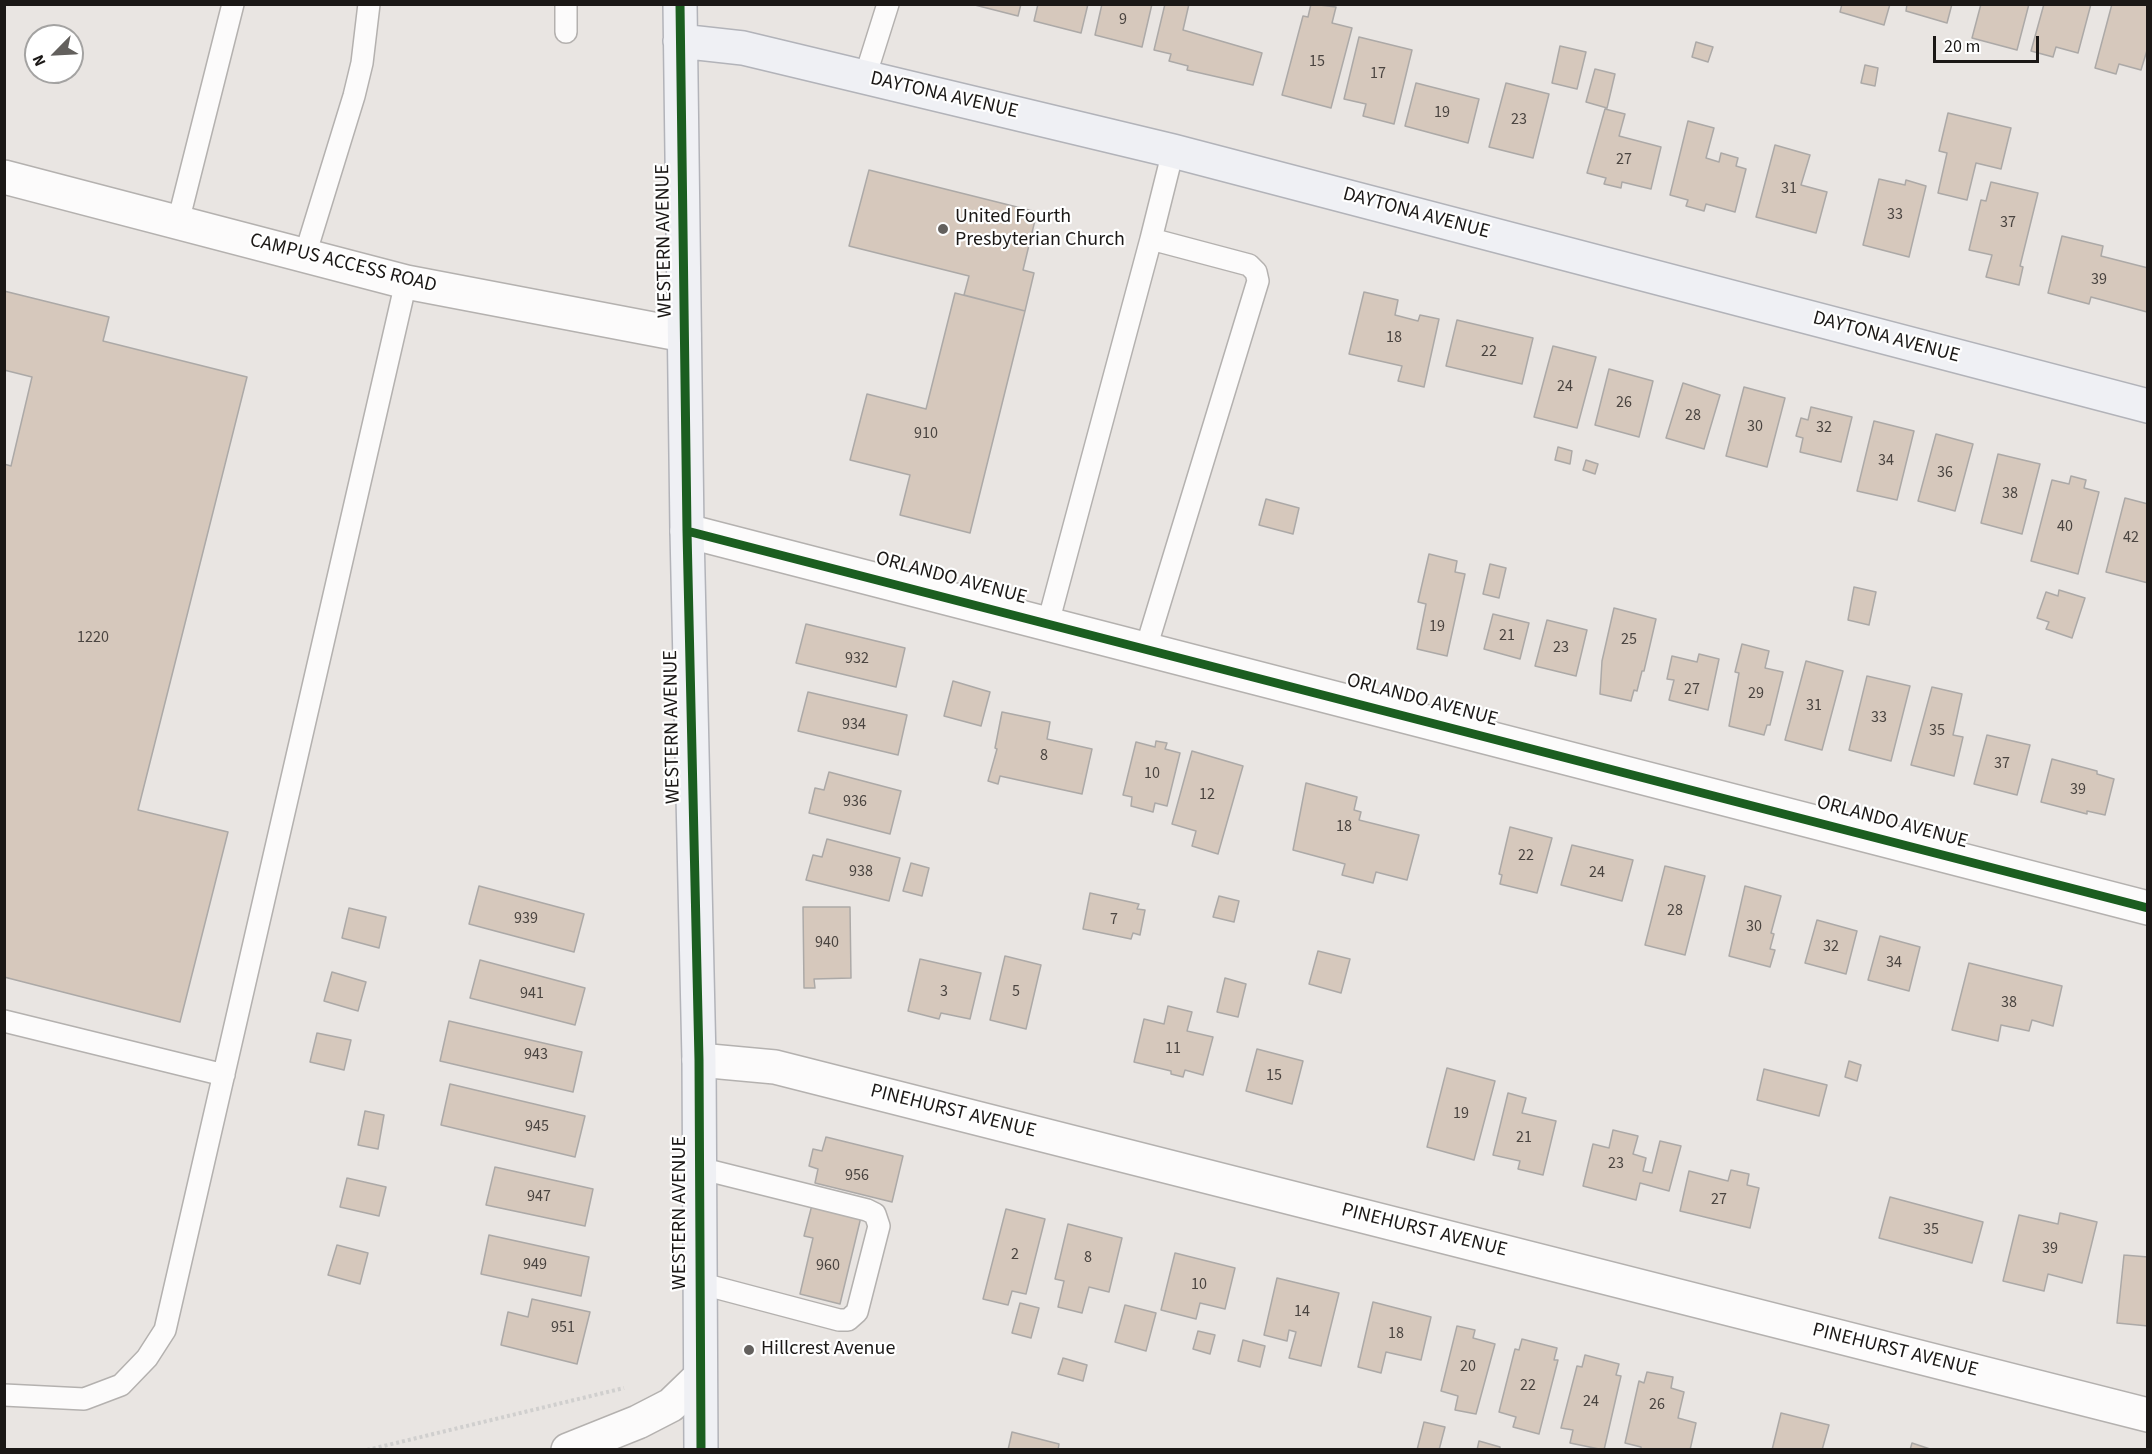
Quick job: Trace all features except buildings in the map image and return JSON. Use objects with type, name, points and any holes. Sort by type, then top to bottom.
[{"type":"main road","name":"WESTERN AVENUE","points":[[680,4],[687,531],[699,1060],[701,1449]]},
{"type":"main road","name":"DAYTONA AVENUE","points":[[680,41],[743,48],[1173,151],[2148,406]]},
{"type":"street","name":"CAMPUS ACCESS ROAD","points":[[4,177],[406,282],[684,336]]},
{"type":"street","name":"ORLANDO AVENUE","points":[[687,531],[2148,908]]},
{"type":"street","name":"PINEHURST AVENUE","points":[[699,1060],[775,1067],[2148,1415]]},
{"type":"street","points":[[568,1449],[639,1422],[671,1405],[700,1377]]},
{"type":"lane","points":[[178,222],[232,4]]},
{"type":"lane","points":[[304,255],[354,96],[362,63],[369,4]]},
{"type":"lane","points":[[566,4],[566,32]]},
{"type":"lane","points":[[865,77],[888,4]]},
{"type":"lane","points":[[1048,623],[1173,151]]},
{"type":"lane","points":[[1146,648],[1258,281],[1256,272],[1249,266],[1151,240]]},
{"type":"lane","points":[[4,1395],[84,1399],[121,1385],[147,1358],[165,1329],[406,282]]},
{"type":"lane","points":[[4,1021],[224,1075]]},
{"type":"lane","points":[[699,1168],[867,1210],[875,1214],[879,1226],[858,1308],[848,1320],[839,1320],[699,1283]]},
{"type":"path","points":[[368,1449],[625,1388]]},
{"type":"cycle path","points":[[680,4],[687,531],[699,1060],[701,1450]]},
{"type":"cycle path","points":[[687,531],[2148,908]]},
{"type":"place","name":"United Fourth Presbyterian Church","points":[[943,229]]},
{"type":"place","name":"Hillcrest Avenue","points":[[749,1350]]}]
